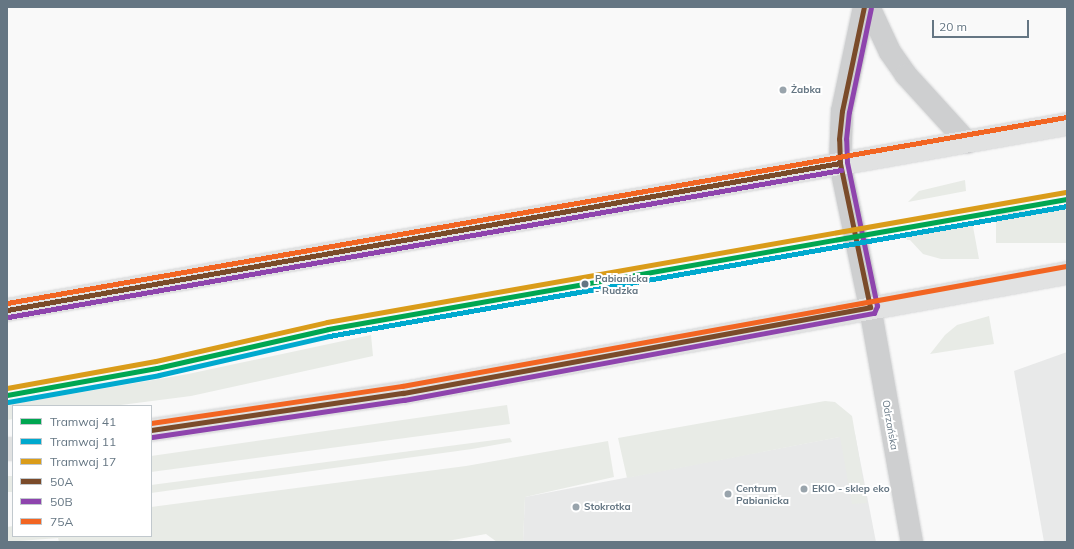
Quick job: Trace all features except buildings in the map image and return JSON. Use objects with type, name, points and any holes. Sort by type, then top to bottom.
[{"type":"main road","points":[[7,310],[1067,124]]},
{"type":"main road","points":[[152,430],[403,393],[870,307],[1067,273]]},
{"type":"street","name":"Odrzańska","points":[[864,7],[842,111],[840,163],[870,307],[912,542]]},
{"type":"street","points":[[869,7],[890,52],[906,75],[967,142]]},
{"type":"shaded area","points":[[965,180],[966,191],[908,202],[919,191]]},
{"type":"shaded area","points":[[996,210],[1067,210],[1067,243],[996,243]]},
{"type":"shaded area","points":[[972,221],[979,259],[941,259],[923,254],[910,240],[907,240],[905,233]]},
{"type":"shaded area","points":[[989,316],[994,344],[930,354],[945,335],[957,325]]},
{"type":"shaded area","points":[[371,335],[373,356],[191,396],[121,405],[12,405],[12,419],[7,420],[7,405],[188,374]]},
{"type":"shaded area","points":[[1067,352],[1067,542],[1044,542],[1014,371]]},
{"type":"shaded area","points":[[825,401],[835,402],[852,416],[867,503],[852,504],[840,437],[627,478],[618,438]]},
{"type":"shaded area","points":[[507,405],[510,424],[152,472],[152,456]]},
{"type":"shaded area","points":[[855,434],[876,542],[523,542],[525,497]]},
{"type":"shaded area","points":[[510,438],[512,442],[472,449],[152,493],[152,485]]},
{"type":"shaded area","points":[[608,441],[614,477],[525,497],[523,542],[497,542],[486,534],[442,542],[59,542],[58,538],[7,542],[7,527],[12,526],[12,537],[152,537],[152,507],[466,466]]},
{"type":"shaded area","points":[[7,476],[12,476],[12,492],[7,492]]},
{"type":"tram line","name":"17","points":[[7,388],[156,361],[327,322],[1066,192]]},
{"type":"tram line","name":"41","points":[[7,395],[157,368],[328,329],[1067,199]]},
{"type":"tram line","name":"11","points":[[8,402],[159,375],[329,336],[1067,206]]},
{"type":"transit line","name":"50A","points":[[152,430],[403,393],[870,307],[840,163],[839,139],[842,111],[864,7]]},
{"type":"transit line","name":"50B","points":[[152,437],[404,400],[874,313],[877,306],[847,162],[846,139],[849,112],[871,8]]},
{"type":"transit line","name":"75A","points":[[7,303],[1066,117]]},
{"type":"transit line","name":"50A","points":[[7,310],[840,163]]},
{"type":"transit line","name":"50B","points":[[8,317],[841,170]]},
{"type":"transit line","name":"75A","points":[[152,423],[402,386],[1066,266]]},
{"type":"place","name":"Żabka","points":[[783,90]]},
{"type":"place","name":"Pabianicka - Rudzka","points":[[585,284]]},
{"type":"place","name":"EKIO - sklep eko","points":[[804,489]]},
{"type":"place","name":"Centrum Pabianicka","points":[[728,494]]},
{"type":"place","name":"Stokrotka","points":[[576,507]]}]
